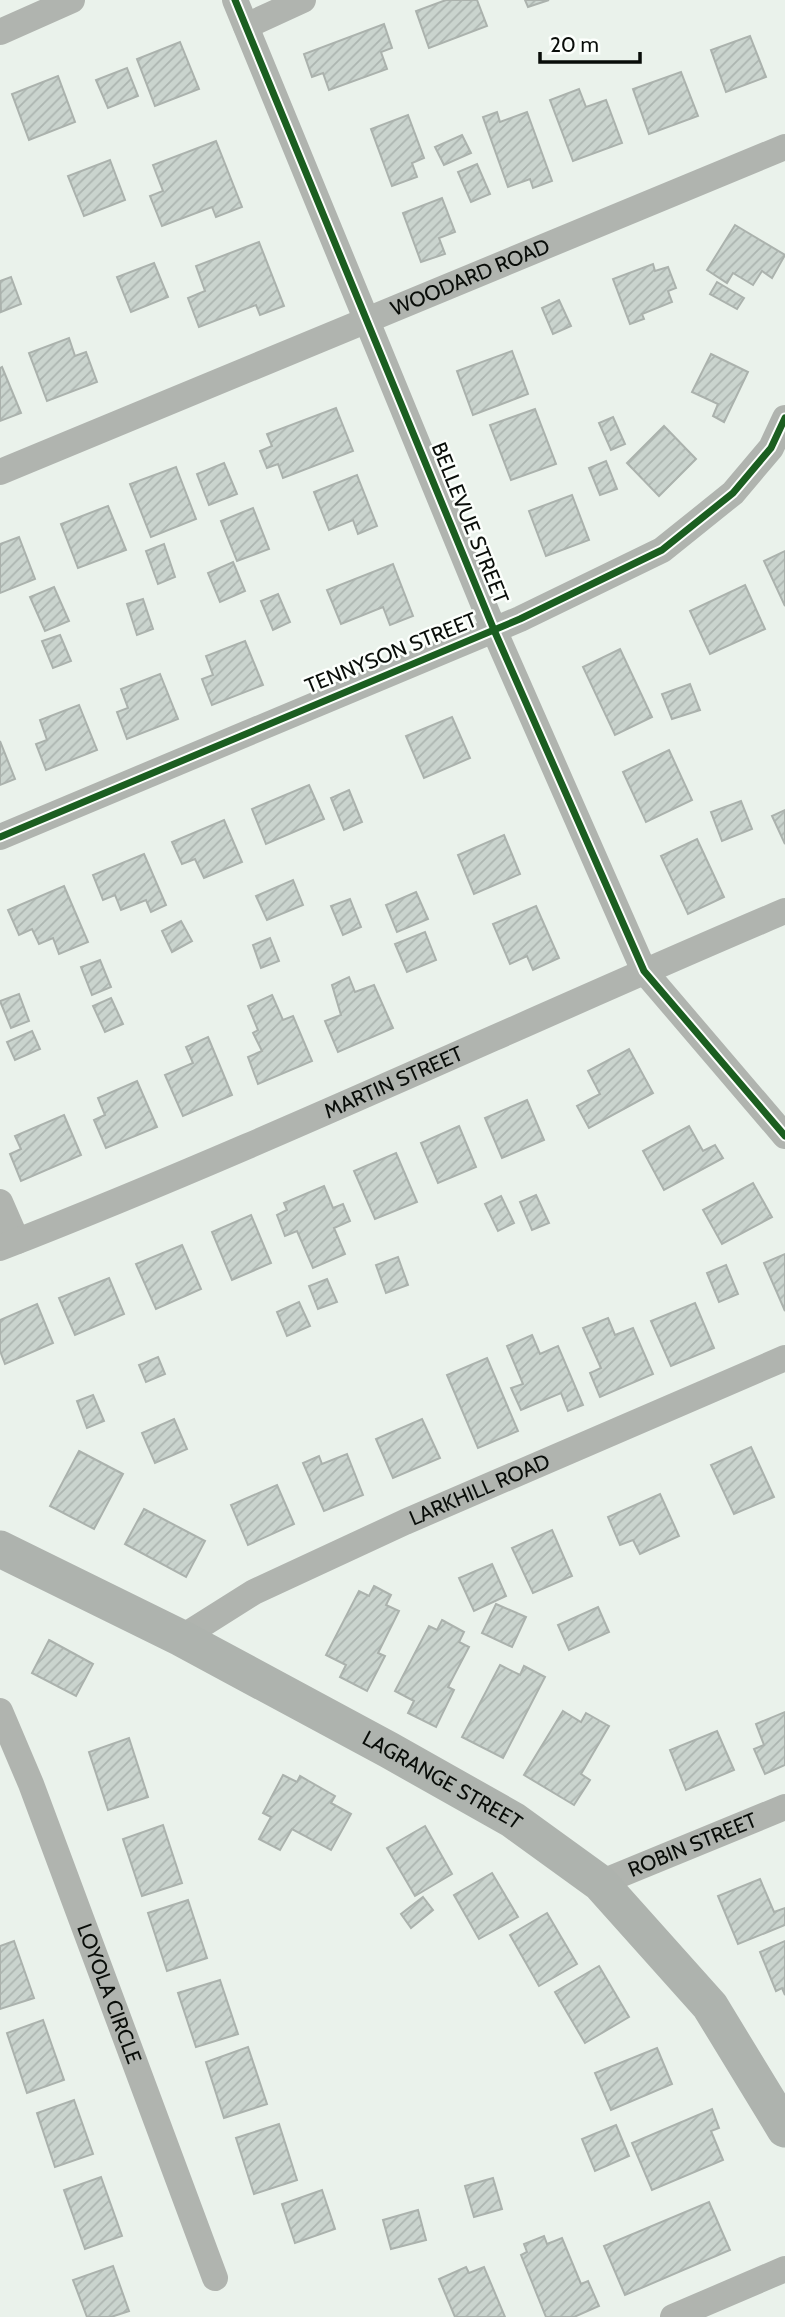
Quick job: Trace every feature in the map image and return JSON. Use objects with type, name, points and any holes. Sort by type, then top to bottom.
[{"type":"main road","name":"LAGRANGE STREET","points":[[0,1549],[181,1638],[513,1820],[600,1883],[710,2006],[785,2129]]},
{"type":"street","points":[[0,32],[72,0]]},
{"type":"street","name":"BELLEVUE STREET","points":[[235,0],[495,629],[644,971],[785,1136]]},
{"type":"street","points":[[246,26],[303,0]]},
{"type":"street","name":"WOODARD ROAD","points":[[0,472],[785,147]]},
{"type":"street","name":"TENNYSON STREET","points":[[0,837],[495,629],[662,550],[733,493],[771,448],[785,418]]},
{"type":"street","name":"MARTIN STREET","points":[[9,1244],[390,1086],[644,971],[785,911]]},
{"type":"street","points":[[0,1202],[9,1244]]},
{"type":"street","name":"LARKHILL ROAD","points":[[181,1638],[254,1592],[405,1522],[785,1358]]},
{"type":"street","name":"LOYOLA CIRCLE","points":[[0,1711],[36,1797],[215,2278]]},
{"type":"street","name":"ROBIN STREET","points":[[600,1883],[785,1807]]},
{"type":"street","points":[[673,2317],[785,2269]]},
{"type":"building","points":[[446,0],[477,0],[487,26],[429,48],[416,11]]},
{"type":"building","points":[[525,0],[549,0],[528,7]]},
{"type":"building","points":[[384,24],[392,48],[381,52],[387,69],[329,90],[323,73],[312,77],[304,54]]},
{"type":"building","points":[[750,36],[766,77],[726,92],[711,50]]},
{"type":"building","points":[[180,42],[199,89],[155,106],[137,59]]},
{"type":"building","points":[[127,68],[138,96],[108,108],[96,80]]},
{"type":"building","points":[[681,72],[698,116],[649,134],[633,89]]},
{"type":"building","points":[[58,76],[75,122],[29,140],[12,94]]},
{"type":"building","points":[[579,89],[586,107],[606,100],[622,143],[573,161],[550,100]]},
{"type":"building","points":[[497,112],[500,122],[527,112],[552,181],[533,188],[530,179],[508,187],[483,117]]},
{"type":"building","points":[[408,115],[424,158],[412,163],[417,177],[392,186],[371,129]]},
{"type":"building","points":[[462,135],[471,153],[444,165],[435,147]]},
{"type":"building","points":[[216,141],[242,207],[216,217],[212,207],[162,226],[150,196],[163,191],[153,165]]},
{"type":"building","points":[[110,160],[125,200],[84,216],[68,176]]},
{"type":"building","points":[[477,164],[490,194],[471,202],[458,172]]},
{"type":"building","points":[[442,198],[455,232],[439,238],[445,254],[421,262],[403,213]]},
{"type":"building","points":[[735,225],[785,255],[772,278],[762,271],[753,285],[733,273],[727,283],[707,270]]},
{"type":"building","points":[[259,242],[284,306],[260,315],[256,305],[199,327],[188,298],[205,291],[196,266]]},
{"type":"building","points":[[154,263],[168,297],[131,312],[117,277]]},
{"type":"building","points":[[653,264],[655,271],[668,267],[676,288],[668,291],[672,302],[642,314],[644,319],[630,324],[613,279]]},
{"type":"building","points":[[11,277],[21,304],[1,312],[0,281]]},
{"type":"building","points":[[717,282],[744,298],[737,309],[710,294]]},
{"type":"building","points":[[559,300],[571,326],[553,334],[542,308]]},
{"type":"building","points":[[69,338],[75,356],[86,352],[97,382],[47,401],[29,353]]},
{"type":"building","points":[[512,351],[528,394],[473,415],[457,371]]},
{"type":"building","points":[[711,354],[748,372],[724,422],[713,416],[718,404],[692,392]]},
{"type":"building","points":[[2,367],[21,413],[0,421],[0,368]]},
{"type":"building","points":[[336,408],[353,451],[283,478],[278,464],[267,468],[260,451],[272,446],[267,434]]},
{"type":"building","points":[[535,409],[556,464],[511,480],[490,425]]},
{"type":"building","points":[[613,417],[625,444],[611,450],[599,423]]},
{"type":"building","points":[[664,426],[696,459],[659,496],[627,463]]},
{"type":"building","points":[[606,461],[617,489],[600,495],[589,468]]},
{"type":"building","points":[[224,463],[237,494],[209,505],[197,474]]},
{"type":"building","points":[[176,467],[196,519],[151,537],[130,484]]},
{"type":"building","points":[[357,475],[377,526],[358,534],[353,520],[329,530],[314,492]]},
{"type":"building","points":[[572,495],[589,540],[546,556],[529,511]]},
{"type":"building","points":[[108,506],[126,550],[78,568],[61,524]]},
{"type":"building","points":[[253,508],[269,549],[237,561],[221,521]]},
{"type":"building","points":[[19,537],[35,579],[0,593],[0,544]]},
{"type":"building","points":[[164,544],[175,577],[158,584],[146,551]]},
{"type":"building","points":[[785,551],[785,606],[764,561]]},
{"type":"building","points":[[233,562],[245,591],[220,602],[208,573]]},
{"type":"building","points":[[393,564],[413,616],[390,625],[383,607],[341,624],[327,590]]},
{"type":"building","points":[[745,585],[765,629],[710,654],[690,611]]},
{"type":"building","points":[[54,587],[69,621],[45,631],[30,597]]},
{"type":"building","points":[[278,594],[290,622],[273,630],[261,601]]},
{"type":"building","points":[[143,599],[153,629],[137,635],[127,604]]},
{"type":"building","points":[[60,635],[71,661],[53,668],[42,641]]},
{"type":"building","points":[[245,641],[263,685],[212,705],[202,679],[213,675],[206,656]]},
{"type":"building","points":[[620,649],[652,717],[615,735],[583,667]]},
{"type":"building","points":[[160,674],[178,719],[127,739],[117,712],[128,708],[121,689]]},
{"type":"building","points":[[690,684],[700,710],[672,719],[662,694]]},
{"type":"building","points":[[79,705],[97,750],[46,770],[36,744],[47,740],[40,720]]},
{"type":"building","points":[[452,717],[470,758],[424,778],[406,736]]},
{"type":"building","points":[[0,741],[15,779],[0,785]]},
{"type":"building","points":[[669,750],[692,800],[646,822],[623,772]]},
{"type":"building","points":[[309,785],[324,819],[266,844],[252,809]]},
{"type":"building","points":[[349,790],[362,822],[344,830],[331,798]]},
{"type":"building","points":[[741,801],[752,829],[722,841],[711,812]]},
{"type":"building","points":[[785,810],[785,844],[772,816]]},
{"type":"building","points":[[224,820],[242,862],[204,878],[195,859],[182,864],[172,842]]},
{"type":"building","points":[[504,835],[520,874],[474,894],[458,855]]},
{"type":"building","points":[[697,839],[724,897],[688,914],[661,856]]},
{"type":"building","points":[[144,854],[166,905],[151,912],[146,900],[121,910],[115,895],[103,900],[93,875]]},
{"type":"building","points":[[293,880],[303,905],[267,920],[256,896]]},
{"type":"building","points":[[64,886],[88,942],[59,954],[53,938],[39,944],[32,929],[19,935],[8,910]]},
{"type":"building","points":[[416,892],[428,919],[397,932],[386,905]]},
{"type":"building","points":[[350,899],[361,927],[343,935],[331,906]]},
{"type":"building","points":[[536,906],[559,958],[533,970],[527,956],[510,964],[493,924]]},
{"type":"building","points":[[181,921],[192,941],[172,952],[162,931]]},
{"type":"building","points":[[425,932],[436,960],[407,972],[395,944]]},
{"type":"building","points":[[270,938],[279,961],[261,968],[253,945]]},
{"type":"building","points":[[100,960],[111,987],[92,995],[81,967]]},
{"type":"building","points":[[349,977],[355,992],[374,985],[393,1028],[338,1052],[325,1021],[341,1015],[332,985]]},
{"type":"building","points":[[19,994],[29,1021],[11,1028],[0,1001]]},
{"type":"building","points":[[272,995],[283,1020],[293,1016],[312,1061],[258,1084],[248,1057],[262,1051],[253,1033],[258,1030],[248,1006]]},
{"type":"building","points":[[111,998],[123,1024],[105,1032],[93,1006]]},
{"type":"building","points":[[32,1031],[40,1049],[15,1060],[7,1042]]},
{"type":"building","points":[[208,1037],[232,1095],[183,1116],[165,1075],[193,1063],[186,1047]]},
{"type":"building","points":[[629,1049],[653,1093],[589,1128],[577,1106],[600,1094],[588,1071]]},
{"type":"building","points":[[137,1081],[157,1127],[106,1148],[94,1120],[105,1115],[98,1098]]},
{"type":"building","points":[[527,1100],[544,1140],[502,1158],[485,1118]]},
{"type":"building","points":[[64,1115],[81,1155],[21,1181],[10,1154],[21,1149],[15,1136]]},
{"type":"building","points":[[459,1126],[476,1167],[438,1183],[421,1143]]},
{"type":"building","points":[[689,1126],[703,1151],[715,1145],[723,1158],[664,1190],[643,1151]]},
{"type":"building","points":[[396,1153],[417,1202],[375,1219],[354,1171]]},
{"type":"building","points":[[753,1183],[772,1217],[722,1244],[703,1210]]},
{"type":"building","points":[[324,1186],[333,1208],[343,1204],[350,1221],[334,1228],[345,1254],[313,1268],[297,1231],[285,1236],[277,1215],[287,1210],[284,1203]]},
{"type":"building","points":[[536,1195],[549,1223],[532,1230],[520,1202]]},
{"type":"building","points":[[501,1196],[514,1223],[498,1231],[485,1204]]},
{"type":"building","points":[[251,1215],[271,1263],[232,1280],[212,1232]]},
{"type":"building","points":[[182,1245],[201,1289],[156,1309],[136,1264]]},
{"type":"building","points":[[785,1254],[785,1311],[764,1263]]},
{"type":"building","points":[[398,1257],[408,1285],[386,1293],[376,1265]]},
{"type":"building","points":[[726,1265],[738,1294],[719,1302],[707,1273]]},
{"type":"building","points":[[109,1278],[124,1314],[75,1335],[59,1298]]},
{"type":"building","points":[[327,1279],[337,1302],[318,1309],[309,1286]]},
{"type":"building","points":[[299,1302],[310,1326],[287,1336],[277,1312]]},
{"type":"building","points":[[695,1303],[714,1348],[671,1366],[651,1321]]},
{"type":"building","points":[[37,1304],[53,1343],[5,1364],[0,1351],[0,1320]]},
{"type":"building","points":[[608,1318],[615,1335],[633,1328],[653,1374],[600,1397],[590,1373],[601,1368],[583,1328]]},
{"type":"building","points":[[532,1335],[540,1354],[558,1346],[583,1405],[568,1411],[561,1393],[521,1410],[511,1388],[523,1384],[507,1346]]},
{"type":"building","points":[[158,1357],[165,1374],[146,1382],[139,1365]]},
{"type":"building","points":[[487,1358],[518,1431],[478,1448],[447,1375]]},
{"type":"building","points":[[93,1395],[104,1421],[87,1428],[77,1401]]},
{"type":"building","points":[[174,1419],[187,1449],[155,1463],[142,1433]]},
{"type":"building","points":[[422,1419],[440,1458],[393,1478],[376,1439]]},
{"type":"building","points":[[751,1447],[774,1497],[734,1514],[711,1465]]},
{"type":"building","points":[[79,1451],[123,1474],[94,1529],[50,1506]]},
{"type":"building","points":[[347,1454],[363,1495],[324,1511],[303,1463],[319,1456],[322,1464]]},
{"type":"building","points":[[277,1485],[294,1524],[248,1545],[231,1505]]},
{"type":"building","points":[[660,1494],[679,1536],[640,1554],[633,1540],[620,1545],[608,1517]]},
{"type":"building","points":[[144,1509],[205,1541],[186,1577],[125,1544]]},
{"type":"building","points":[[552,1530],[572,1576],[533,1593],[512,1548]]},
{"type":"building","points":[[492,1564],[506,1596],[474,1611],[459,1578]]},
{"type":"building","points":[[374,1586],[391,1595],[386,1605],[399,1611],[378,1653],[385,1656],[367,1691],[340,1677],[346,1665],[326,1655],[359,1591],[369,1596]]},
{"type":"building","points":[[496,1604],[526,1617],[512,1647],[482,1633]]},
{"type":"building","points":[[598,1607],[609,1632],[569,1650],[558,1625]]},
{"type":"building","points":[[442,1620],[464,1632],[459,1642],[469,1647],[448,1687],[454,1690],[436,1727],[408,1713],[414,1701],[395,1691],[429,1626],[437,1630]]},
{"type":"building","points":[[49,1640],[93,1664],[76,1696],[32,1673]]},
{"type":"building","points":[[500,1665],[520,1675],[524,1666],[545,1677],[503,1758],[462,1737]]},
{"type":"building","points":[[563,1711],[581,1722],[586,1713],[609,1726],[581,1774],[590,1780],[574,1805],[524,1775]]},
{"type":"building","points":[[785,1712],[785,1765],[765,1774],[754,1749],[764,1745],[756,1724]]},
{"type":"building","points":[[717,1731],[734,1770],[686,1790],[670,1750]]},
{"type":"building","points":[[129,1738],[148,1797],[108,1810],[89,1752]]},
{"type":"building","points":[[283,1775],[297,1782],[300,1776],[335,1796],[331,1803],[351,1814],[331,1850],[292,1829],[280,1850],[259,1839],[271,1817],[263,1813]]},
{"type":"building","points":[[163,1825],[182,1883],[142,1896],[123,1839]]},
{"type":"building","points":[[425,1826],[452,1874],[415,1896],[387,1848]]},
{"type":"building","points":[[492,1873],[518,1917],[479,1939],[454,1895]]},
{"type":"building","points":[[760,1879],[774,1912],[785,1908],[785,1925],[738,1944],[718,1896]]},
{"type":"building","points":[[423,1897],[433,1910],[411,1928],[401,1914]]},
{"type":"building","points":[[188,1900],[207,1958],[167,1971],[148,1913]]},
{"type":"building","points":[[547,1913],[577,1964],[539,1986],[510,1935]]},
{"type":"building","points":[[14,1941],[34,1998],[0,2009],[0,1946]]},
{"type":"building","points":[[785,1941],[785,1995],[782,1988],[776,1991],[760,1952]]},
{"type":"building","points":[[599,1966],[629,2017],[585,2043],[555,1992]]},
{"type":"building","points":[[220,1980],[238,2034],[196,2047],[178,1993]]},
{"type":"building","points":[[43,2020],[64,2080],[27,2093],[7,2033]]},
{"type":"building","points":[[248,2047],[267,2104],[224,2118],[206,2062]]},
{"type":"building","points":[[657,2048],[672,2084],[611,2110],[595,2073]]},
{"type":"building","points":[[74,2100],[93,2154],[55,2167],[37,2113]]},
{"type":"building","points":[[712,2109],[719,2128],[711,2131],[723,2160],[652,2190],[632,2143]]},
{"type":"building","points":[[279,2124],[297,2180],[254,2194],[236,2138]]},
{"type":"building","points":[[616,2125],[629,2156],[595,2171],[582,2139]]},
{"type":"building","points":[[101,2177],[122,2236],[85,2249],[64,2190]]},
{"type":"building","points":[[493,2178],[502,2209],[474,2217],[465,2186]]},
{"type":"building","points":[[322,2190],[335,2229],[295,2243],[282,2204]]},
{"type":"building","points":[[709,2202],[730,2250],[625,2295],[604,2246]]},
{"type":"building","points":[[418,2210],[426,2240],[391,2249],[383,2220]]},
{"type":"building","points":[[544,2236],[547,2244],[562,2238],[581,2284],[588,2281],[599,2306],[574,2317],[546,2317],[521,2255],[527,2252],[524,2244]]},
{"type":"building","points":[[113,2266],[129,2311],[111,2317],[87,2317],[73,2280]]},
{"type":"building","points":[[466,2267],[469,2273],[484,2267],[505,2317],[455,2317],[439,2279]]},
{"type":"cycle path","points":[[235,0],[494,630],[644,971],[785,1136]]},
{"type":"cycle path","points":[[0,837],[520,619],[662,550],[733,493],[771,448],[785,418]]}]
